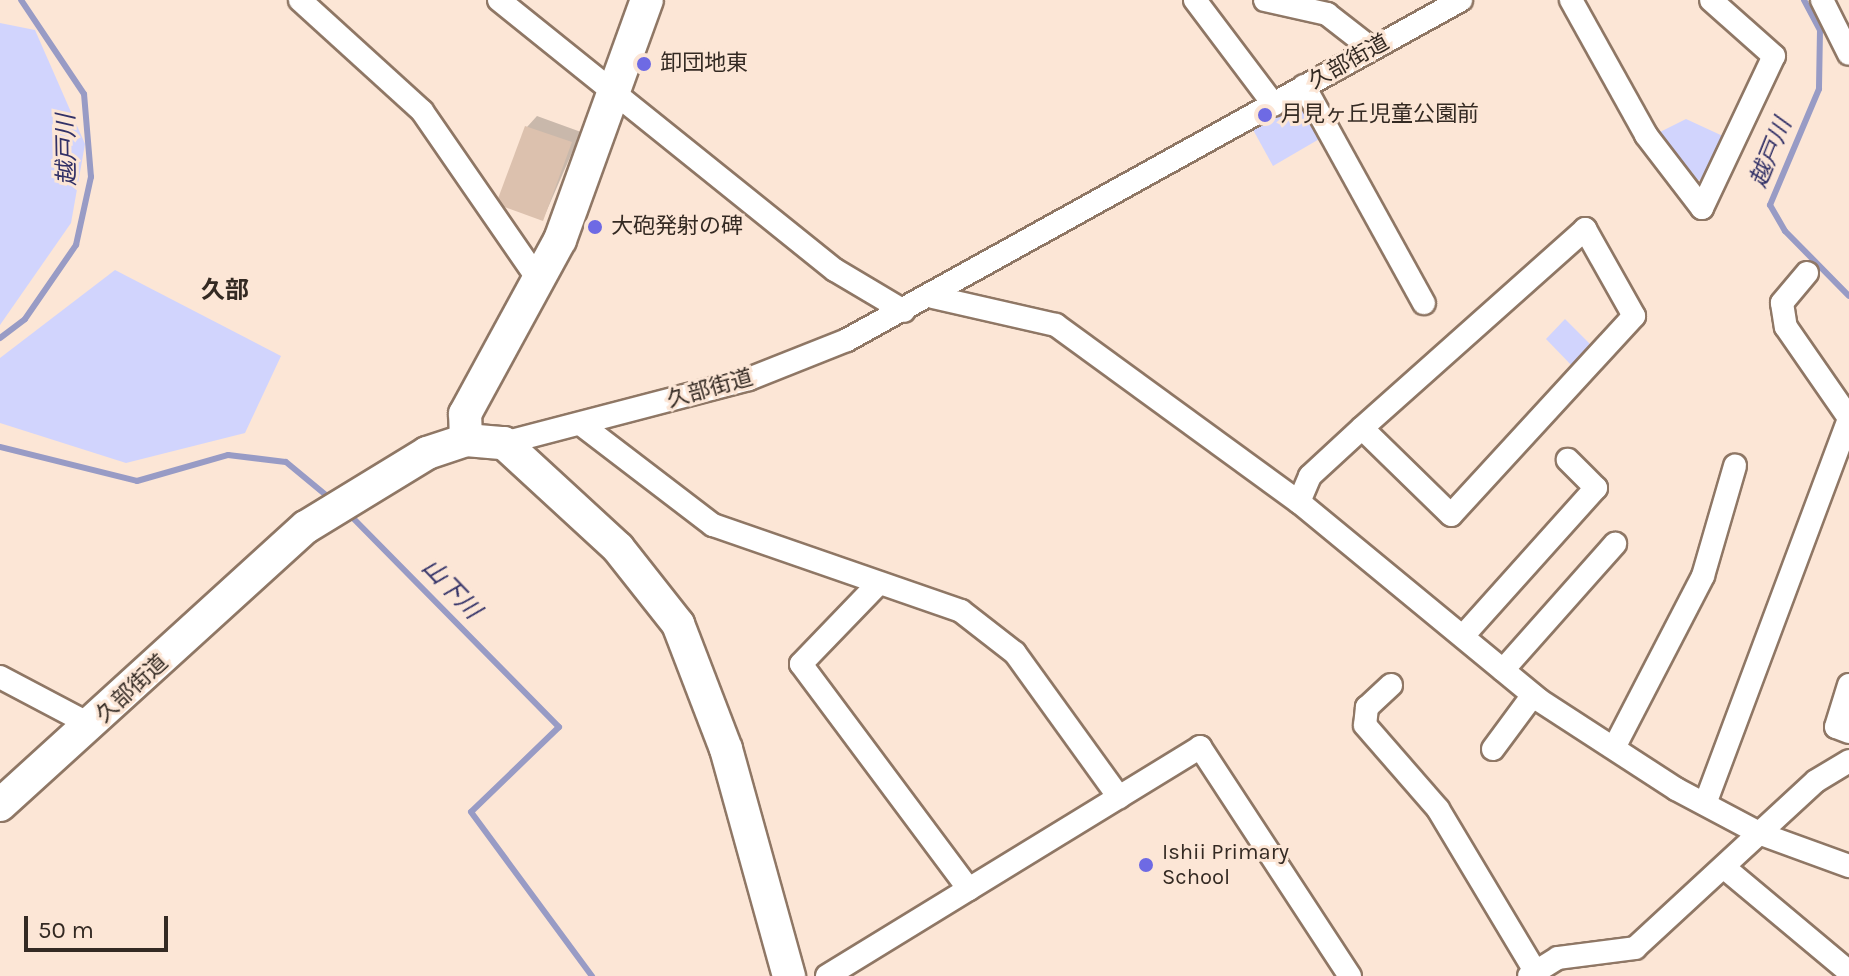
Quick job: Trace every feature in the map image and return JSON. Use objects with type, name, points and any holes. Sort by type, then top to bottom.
[{"type":"street","points":[[300,0],[422,111],[540,282]]},
{"type":"street","points":[[499,0],[616,90],[835,270],[904,311]]},
{"type":"street","points":[[466,440],[465,414],[540,282],[616,90],[647,0]]},
{"type":"street","points":[[1195,0],[1274,105]]},
{"type":"street","points":[[1265,0],[1327,14],[1372,49]]},
{"type":"street","name":"久部街道","points":[[0,805],[93,726],[306,527],[427,453],[466,440],[504,443],[749,379],[933,297],[1461,0]]},
{"type":"street","points":[[1571,0],[1646,135],[1702,208],[1774,56],[1711,0]]},
{"type":"street","points":[[1822,0],[1849,54]]},
{"type":"street","points":[[1304,86],[1424,303]]},
{"type":"street","points":[[1299,502],[1310,476],[1362,428],[1585,229],[1634,316],[1451,515],[1362,428]]},
{"type":"street","points":[[1705,804],[1849,418],[1786,327],[1782,303],[1807,273]]},
{"type":"street","points":[[933,297],[1021,312],[1084,342],[1299,502],[1533,695],[1616,744],[1705,804],[1761,834],[1849,866]]},
{"type":"street","points":[[582,425],[713,525],[961,611],[1015,653],[1119,797]]},
{"type":"street","points":[[504,443],[618,548],[678,624],[726,749],[789,976]]},
{"type":"street","points":[[1463,636],[1596,488],[1568,460]]},
{"type":"street","points":[[1616,744],[1703,576],[1735,466]]},
{"type":"street","points":[[1503,670],[1615,544]]},
{"type":"street","points":[[878,584],[801,664],[969,889]]},
{"type":"street","points":[[0,677],[93,726]]},
{"type":"street","points":[[1391,685],[1367,707],[1365,725],[1438,809],[1532,973],[1558,958],[1635,948],[1726,869],[1761,834],[1849,761]]},
{"type":"street","points":[[1849,685],[1836,727],[1849,732]]},
{"type":"street","points":[[1493,749],[1533,695]]},
{"type":"street","points":[[827,976],[1200,747],[1350,976]]},
{"type":"street","points":[[1726,869],[1849,972]]},
{"type":"shaded area","points":[[0,23],[35,30],[85,144],[71,223],[0,325]]},
{"type":"shaded area","points":[[1296,97],[1321,138],[1273,166],[1251,126]]},
{"type":"shaded area","points":[[1686,119],[1725,137],[1705,179],[1692,181],[1658,133]]},
{"type":"shaded area","points":[[115,270],[281,356],[245,433],[126,463],[0,423],[0,358]]},
{"type":"shaded area","points":[[1565,319],[1593,347],[1574,368],[1546,339]]},
{"type":"building","points":[[525,126],[572,142],[543,221],[496,204]]},
{"type":"waterway","name":"越戸川","points":[[0,338],[25,319],[76,245],[91,177],[84,94],[21,0]]},
{"type":"waterway","name":"越戸川","points":[[1804,0],[1820,30],[1819,89],[1770,205],[1785,231],[1849,296]]},
{"type":"waterway","name":"山下川","points":[[0,447],[137,481],[228,455],[286,462],[332,500]]},
{"type":"waterway","name":"山下川","points":[[347,512],[559,727],[471,812],[592,976]]},
{"type":"place","name":"卸団地東","points":[[644,64]]},
{"type":"place","name":"月見ヶ丘児童公園前","points":[[1265,115]]},
{"type":"place","name":"大砲発射の碑","points":[[595,227]]},
{"type":"place","name":"Ishii Primary School","points":[[1146,865]]},
{"type":"district","name":"久部","points":[[225,291]]}]
